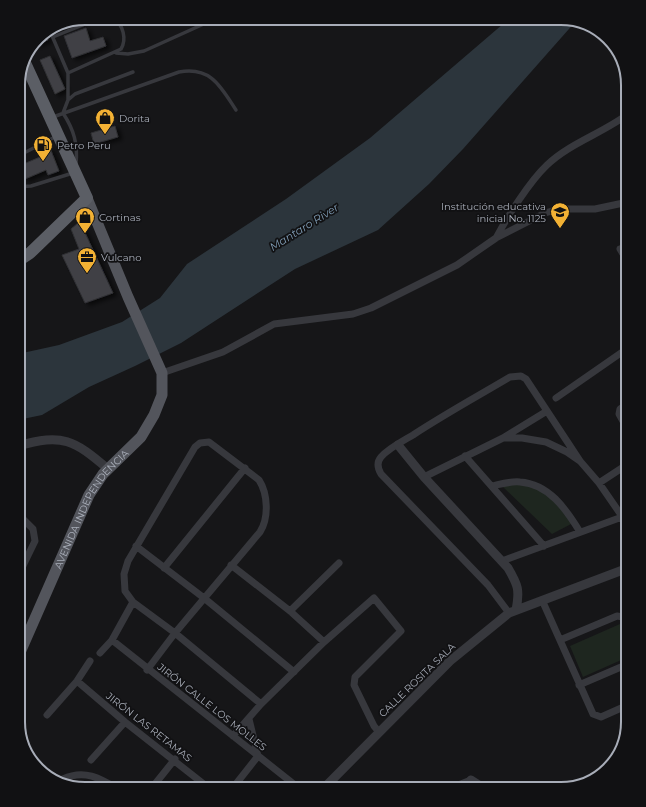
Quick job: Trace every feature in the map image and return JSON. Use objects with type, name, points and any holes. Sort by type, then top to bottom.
[{"type":"highway","points":[[25,256],[87,198],[27,68]]},
{"type":"main road","points":[[87,198],[160,370]]},
{"type":"main road","name":"AVENIDA INDEPENDENCIA","points":[[25,641],[88,495],[108,469],[141,436],[154,416],[162,395],[160,370]]},
{"type":"street","points":[[496,238],[508,217],[547,165],[574,146],[621,118]]},
{"type":"street","points":[[160,370],[184,367],[223,352],[274,324],[353,314],[371,308],[457,265],[496,238],[545,213],[559,209],[595,210],[621,204]]},
{"type":"street","points":[[556,398],[621,353]]},
{"type":"street","points":[[398,445],[424,477],[502,562],[518,584],[519,594],[512,611],[381,474],[378,469],[378,463],[381,458],[398,445],[435,420],[510,377],[521,376],[526,379],[580,461],[599,483],[621,516]]},
{"type":"street","points":[[621,408],[619,414],[621,418]]},
{"type":"street","points":[[424,477],[503,438],[547,410]]},
{"type":"street","points":[[503,438],[522,438],[546,442],[567,452],[580,461]]},
{"type":"street","points":[[25,444],[41,440],[59,439],[77,445],[108,469]]},
{"type":"street","points":[[147,670],[175,633],[231,564],[260,532],[266,518],[263,486],[259,480],[215,444],[204,441],[200,443],[136,546],[124,574],[125,591],[132,602],[175,633],[261,704]]},
{"type":"street","points":[[465,456],[544,546]]},
{"type":"street","points":[[164,568],[246,468]]},
{"type":"street","points":[[599,483],[621,469]]},
{"type":"street","points":[[492,486],[519,481],[534,484],[555,498],[570,516],[580,532]]},
{"type":"street","points":[[502,562],[621,517]]},
{"type":"street","points":[[25,521],[33,529],[35,534],[34,546],[25,563]]},
{"type":"street","points":[[136,546],[204,598],[294,672]]},
{"type":"street","points":[[290,611],[339,563]]},
{"type":"street","points":[[231,564],[290,611],[324,642]]},
{"type":"street","name":"CALLE ROSITA SALA","points":[[330,782],[450,661],[512,611],[621,571]]},
{"type":"street","points":[[233,736],[261,704],[324,642],[374,598],[400,632],[355,677],[354,685],[374,726],[380,732]]},
{"type":"street","points":[[542,600],[589,708],[593,714],[601,717],[621,708]]},
{"type":"street","points":[[100,653],[112,640],[132,602]]},
{"type":"street","points":[[560,640],[617,616],[621,616]]},
{"type":"street","name":"JIRÓN CALLE LOS MOLLES","points":[[112,640],[147,670],[291,782]]},
{"type":"street","points":[[47,715],[77,681],[90,661]]},
{"type":"street","points":[[579,685],[621,667]]},
{"type":"street","name":"JIRÓN LAS RETAMAS","points":[[77,681],[125,722],[175,759],[202,782]]},
{"type":"street","points":[[238,782],[258,756],[249,719]]},
{"type":"street","points":[[91,760],[125,722]]},
{"type":"street","points":[[156,782],[175,759]]},
{"type":"street","points":[[66,779],[72,775],[85,774],[98,777],[106,782]]},
{"type":"street","points":[[466,782],[471,780],[474,782]]},
{"type":"lane","points":[[68,100],[68,73],[53,37],[82,25]]},
{"type":"lane","points":[[68,73],[121,49],[124,41],[120,25]]},
{"type":"lane","points":[[116,52],[128,54],[144,51],[202,25]]},
{"type":"lane","points":[[50,118],[179,72],[190,70],[201,72],[218,82],[236,110]]},
{"type":"lane","points":[[62,113],[68,100],[75,94],[133,72]]},
{"type":"lane","points":[[25,186],[75,172],[76,142],[72,128],[62,113]]},
{"type":"lane","points":[[25,152],[58,136]]},
{"type":"shaded area","points":[[520,483],[539,487],[552,496],[573,523],[552,534],[501,485]]},
{"type":"shaded area","points":[[620,624],[621,626],[621,660],[583,677],[570,646]]},
{"type":"water","name":"Mantaro River","points":[[502,25],[572,26],[463,149],[429,184],[378,230],[295,269],[181,343],[89,387],[42,415],[25,419],[25,352],[59,345],[122,322],[160,298],[187,264],[286,199],[370,138]]},
{"type":"building","points":[[86,28],[90,41],[103,37],[106,46],[72,58],[64,36]]},
{"type":"building","points":[[50,56],[65,89],[55,94],[40,60]]},
{"type":"building","name":"Dorita","points":[[115,126],[118,137],[94,144],[91,133]]},
{"type":"building","name":"Petro Peru","points":[[50,148],[59,171],[48,175],[46,170],[25,179],[25,163],[40,157],[38,153]]},
{"type":"building","name":"Vulcano","points":[[78,223],[81,224],[113,293],[85,303],[62,255],[79,249],[71,229]]},
{"type":"place","name":"Dorita","points":[[105,135]]},
{"type":"place","name":"Petro Peru","points":[[43,162]]},
{"type":"place","name":"Institución educativa inicial No. 1125","points":[[560,229]]},
{"type":"place","name":"Cortinas","points":[[85,234]]},
{"type":"place","name":"Vulcano","points":[[87,274]]}]
